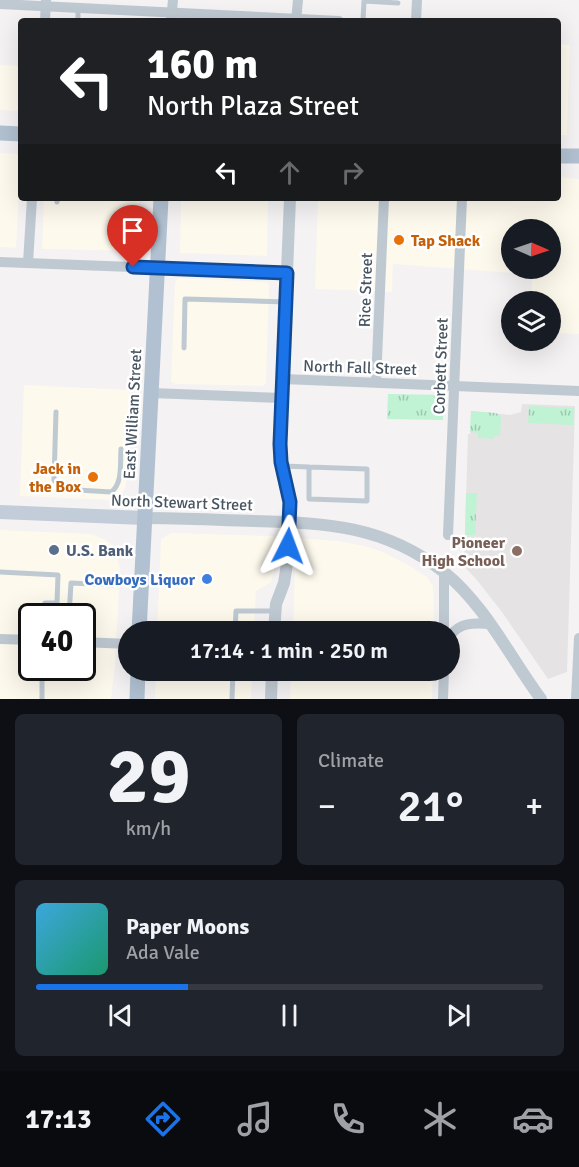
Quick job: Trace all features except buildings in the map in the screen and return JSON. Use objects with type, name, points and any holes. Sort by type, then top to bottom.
[{"type":"main road","points":[[0,133],[18,134]]},
{"type":"main road","points":[[561,156],[579,156]]},
{"type":"main road","name":"East William Street","points":[[139,621],[161,201]]},
{"type":"main road","name":"North Stewart Street","points":[[0,512],[144,518]]},
{"type":"main road","points":[[137,699],[138,681]]},
{"type":"street","points":[[172,0],[172,17]]},
{"type":"street","points":[[296,18],[297,0]]},
{"type":"street","points":[[416,18],[417,0]]},
{"type":"street","points":[[0,4],[46,3],[78,9],[213,18]]},
{"type":"street","points":[[45,18],[46,3]]},
{"type":"street","points":[[28,263],[32,201]]},
{"type":"street","points":[[275,621],[287,564],[290,502],[280,444],[290,201]]},
{"type":"street","name":"Rice Street","points":[[376,382],[384,201]]},
{"type":"street","name":"Corbett Street","points":[[448,535],[462,201]]},
{"type":"street","points":[[0,262],[287,273]]},
{"type":"street","name":"North Fall Street","points":[[283,379],[579,391]]},
{"type":"street","points":[[151,393],[282,398]]},
{"type":"street","name":"North Stewart Street","points":[[144,518],[289,522],[337,526],[383,537],[408,549],[444,573],[469,597],[541,699]]},
{"type":"street","points":[[444,573],[444,621]]},
{"type":"street","points":[[460,627],[468,624],[490,624]]},
{"type":"street","points":[[576,699],[579,638]]},
{"type":"street","points":[[0,639],[18,640]]},
{"type":"street","points":[[96,643],[118,644]]},
{"type":"street","points":[[271,699],[272,681]]},
{"type":"street","points":[[443,699],[444,681]]},
{"type":"lane","points":[[363,18],[364,2],[398,3]]},
{"type":"lane","points":[[78,9],[78,18]]},
{"type":"lane","points":[[184,348],[185,299],[286,302]]},
{"type":"lane","points":[[56,412],[54,480],[61,489],[111,492],[118,483],[121,449]]},
{"type":"lane","points":[[283,466],[367,469],[367,501],[309,499],[309,467]]},
{"type":"lane","points":[[0,573],[58,575],[57,603]]},
{"type":"lane","points":[[70,603],[71,583],[113,585]]},
{"type":"lane","points":[[236,621],[236,612],[275,611]]},
{"type":"lane","points":[[42,681],[42,699]]},
{"type":"lane","points":[[232,699],[233,681]]},
{"type":"shaded area","points":[[561,44],[570,45],[567,135],[561,135]]},
{"type":"shaded area","points":[[0,65],[18,66],[18,111],[0,110]]},
{"type":"shaded area","points":[[0,153],[18,154],[16,248],[0,247]]},
{"type":"shaded area","points":[[561,177],[579,179],[579,334],[561,333],[561,291],[531,291],[532,279],[561,279],[561,219],[501,219],[501,272],[393,264],[392,292],[315,289],[318,201],[561,201]]},
{"type":"shaded area","points":[[44,201],[139,201],[137,251],[42,249]]},
{"type":"shaded area","points":[[181,201],[268,201],[267,256],[180,253]]},
{"type":"shaded area","points":[[178,278],[267,282],[269,285],[266,383],[263,386],[171,382],[175,282]]},
{"type":"shaded area","points":[[24,385],[131,390],[126,486],[121,496],[111,500],[20,496]]},
{"type":"shaded area","name":"Pioneer High School","points":[[522,404],[575,406],[567,672],[548,679],[502,612],[464,566],[468,434],[470,434],[471,411],[510,415],[521,412]]},
{"type":"shaded area","points":[[0,530],[92,534],[111,544],[120,569],[111,699],[0,699]]},
{"type":"shaded area","points":[[171,533],[273,536],[275,538],[274,572],[271,582],[256,591],[254,621],[157,621],[161,539]]},
{"type":"shaded area","points":[[296,538],[338,541],[383,552],[427,577],[433,586],[434,621],[293,621]]},
{"type":"shaded area","points":[[156,681],[252,681],[251,699],[155,699]]},
{"type":"shaded area","points":[[291,681],[433,681],[432,699],[290,699]]},
{"type":"green space","points":[[388,394],[444,395],[443,420],[387,419]]},
{"type":"green space","points":[[529,406],[574,408],[573,425],[528,423]]},
{"type":"green space","points":[[471,411],[496,413],[501,416],[500,436],[494,436],[494,439],[478,438],[478,433],[470,432]]},
{"type":"green space","points":[[466,493],[477,493],[475,535],[465,535]]},
{"type":"place","name":"Tap Shack","points":[[399,240]]},
{"type":"place","name":"Jack in the Box","points":[[93,477]]},
{"type":"place","name":"U.S. Bank","points":[[54,550]]},
{"type":"place","name":"Pioneer High School","points":[[517,551]]},
{"type":"place","name":"Cowboys Liquor","points":[[207,579]]},
{"type":"route","points":[[133,267],[287,273],[280,444],[281,462],[290,502],[288,546]]}]
